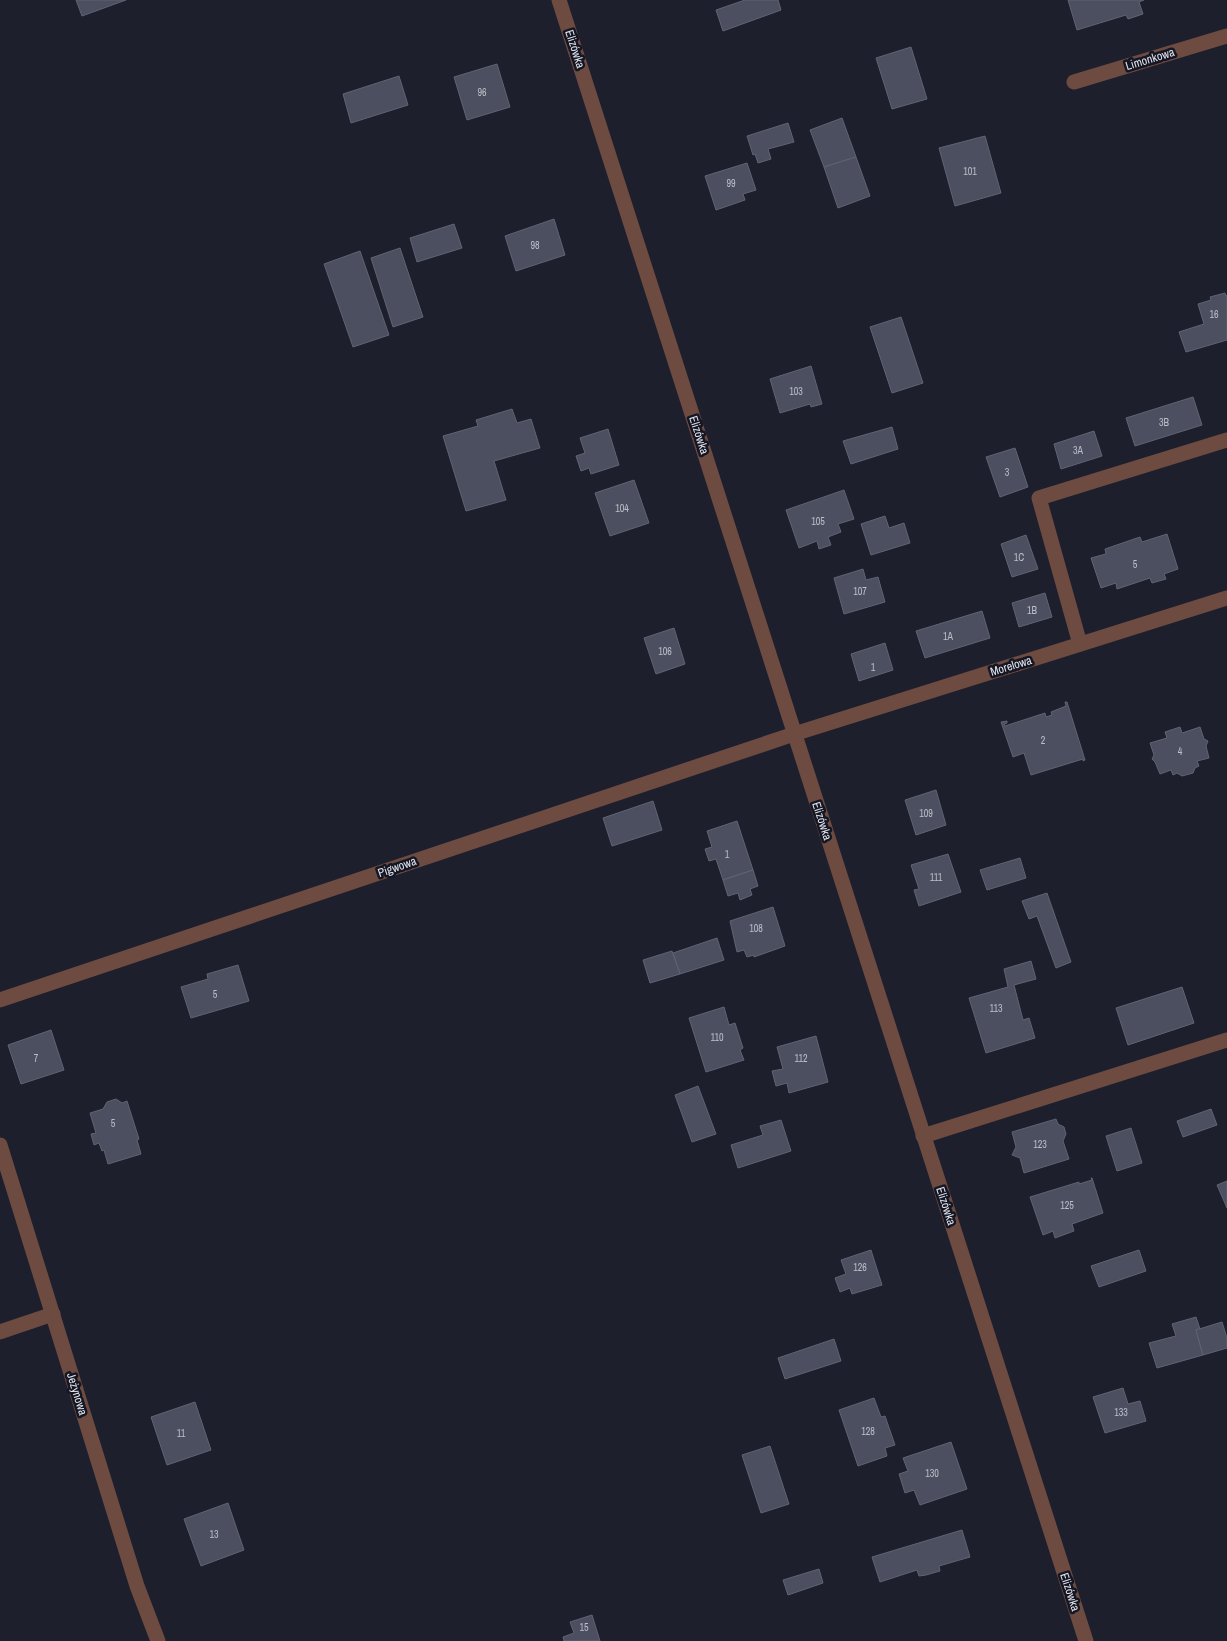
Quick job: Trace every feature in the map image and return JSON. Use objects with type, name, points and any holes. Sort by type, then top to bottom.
[{"type":"street","name":"Elizówka","points":[[559,0],[1086,1641]]},
{"type":"street","name":"Limonkowa","points":[[1074,82],[1227,36]]},
{"type":"street","points":[[1080,644],[1039,498],[1227,440]]},
{"type":"street","name":"Morelowa","points":[[794,734],[1227,598]]},
{"type":"street","name":"Pigwowa","points":[[0,1000],[794,734]]},
{"type":"street","points":[[923,1136],[1227,1040]]},
{"type":"street","name":"Jeżynowa","points":[[0,1145],[137,1586],[158,1641]]},
{"type":"street","points":[[0,1332],[53,1314]]},
{"type":"building","points":[[76,0],[126,0],[82,16]]},
{"type":"building","points":[[745,0],[778,0],[781,10],[723,31],[716,10]]},
{"type":"building","points":[[1068,0],[1144,0],[1139,2],[1143,14],[1128,19],[1126,15],[1077,30]]},
{"type":"building","points":[[911,47],[927,99],[892,109],[876,58]]},
{"type":"building","points":[[497,64],[510,107],[467,120],[454,77]]},
{"type":"building","points":[[399,76],[408,105],[351,123],[343,94]]},
{"type":"building","points":[[842,118],[856,157],[824,167],[810,130]]},
{"type":"building","points":[[788,123],[794,142],[768,149],[771,159],[758,163],[755,154],[753,155],[747,136]]},
{"type":"building","points":[[985,136],[1001,193],[955,206],[939,148]]},
{"type":"building","points":[[856,157],[870,196],[838,208],[824,167]]},
{"type":"building","points":[[747,163],[756,190],[743,194],[745,200],[716,210],[705,176]]},
{"type":"building","points":[[554,219],[565,255],[516,271],[505,236]]},
{"type":"building","points":[[454,224],[462,248],[417,262],[410,238]]},
{"type":"building","points":[[400,248],[423,317],[393,327],[371,258]]},
{"type":"building","points":[[360,251],[389,335],[353,347],[324,264]]},
{"type":"building","points":[[1225,293],[1227,295],[1227,340],[1186,352],[1179,332],[1204,324],[1198,304],[1211,300],[1210,297]]},
{"type":"building","points":[[901,317],[923,383],[892,393],[870,327]]},
{"type":"building","points":[[811,366],[822,404],[811,407],[810,404],[780,413],[770,379]]},
{"type":"building","points":[[1193,397],[1202,425],[1135,446],[1126,418]]},
{"type":"building","points":[[512,409],[517,423],[531,419],[540,448],[494,461],[506,500],[466,511],[443,436],[478,426],[476,420]]},
{"type":"building","points":[[892,427],[898,449],[851,464],[843,441]]},
{"type":"building","points":[[608,429],[619,465],[591,474],[589,468],[581,471],[576,456],[585,453],[580,438]]},
{"type":"building","points":[[1094,431],[1102,456],[1061,469],[1054,444]]},
{"type":"building","points":[[1015,448],[1028,487],[1000,497],[986,457]]},
{"type":"building","points":[[634,480],[649,523],[610,536],[595,493]]},
{"type":"building","points":[[844,490],[854,519],[838,524],[841,532],[828,537],[831,545],[819,549],[817,541],[799,548],[786,510]]},
{"type":"building","points":[[885,516],[889,528],[904,523],[910,543],[871,555],[861,524]]},
{"type":"building","points":[[1167,534],[1178,569],[1164,574],[1166,579],[1152,583],[1150,578],[1117,589],[1116,583],[1101,588],[1091,558],[1106,554],[1105,549],[1140,537],[1142,542]]},
{"type":"building","points":[[1026,535],[1038,569],[1012,577],[1001,544]]},
{"type":"building","points":[[863,569],[866,580],[878,577],[885,602],[844,614],[834,578]]},
{"type":"building","points":[[1045,593],[1052,617],[1019,627],[1012,603]]},
{"type":"building","points":[[982,611],[990,638],[925,658],[916,631]]},
{"type":"building","points":[[674,628],[685,664],[656,674],[644,638]]},
{"type":"building","points":[[885,643],[893,670],[859,681],[851,654]]},
{"type":"building","points":[[1065,702],[1067,702],[1085,760],[1031,775],[1024,753],[1013,757],[1001,722],[1007,721],[1004,724],[1005,726],[1045,713],[1046,717],[1052,715],[1051,712],[1066,706]]},
{"type":"building","points":[[1180,727],[1182,733],[1200,727],[1204,739],[1208,741],[1206,746],[1209,758],[1197,761],[1199,766],[1195,768],[1193,773],[1182,776],[1177,773],[1173,775],[1171,770],[1160,774],[1152,759],[1154,755],[1150,743],[1167,738],[1165,732]]},
{"type":"building","points":[[936,790],[946,825],[916,835],[905,800]]},
{"type":"building","points":[[653,801],[662,830],[612,846],[603,818]]},
{"type":"building","points":[[737,821],[753,870],[723,880],[716,859],[709,861],[705,849],[712,847],[707,831]]},
{"type":"building","points":[[948,854],[961,892],[919,906],[914,890],[919,889],[911,865]]},
{"type":"building","points":[[1020,858],[1026,878],[987,890],[980,870]]},
{"type":"building","points":[[753,870],[758,886],[750,889],[752,895],[740,900],[738,893],[728,896],[723,880]]},
{"type":"building","points":[[1047,893],[1071,962],[1056,968],[1037,916],[1029,919],[1022,901]]},
{"type":"building","points":[[773,907],[785,946],[754,957],[754,955],[747,957],[744,950],[737,952],[730,921]]},
{"type":"building","points":[[717,938],[724,960],[680,974],[673,953]]},
{"type":"building","points":[[672,951],[680,974],[650,983],[643,960]]},
{"type":"building","points":[[1031,961],[1036,979],[1014,985],[1023,1020],[1029,1018],[1035,1038],[986,1053],[969,998],[1008,987],[1004,969]]},
{"type":"building","points":[[238,965],[249,1001],[191,1018],[181,987],[208,979],[207,974]]},
{"type":"building","points":[[1182,987],[1194,1023],[1128,1045],[1116,1008]]},
{"type":"building","points":[[724,1007],[729,1025],[735,1023],[743,1048],[740,1050],[744,1060],[706,1072],[689,1018]]},
{"type":"building","points":[[51,1030],[64,1070],[21,1084],[8,1045]]},
{"type":"building","points":[[816,1036],[828,1082],[789,1093],[787,1083],[776,1086],[772,1071],[783,1069],[777,1047]]},
{"type":"building","points":[[698,1086],[716,1134],[692,1142],[675,1095]]},
{"type":"building","points":[[116,1099],[122,1103],[127,1101],[139,1139],[137,1140],[141,1154],[108,1164],[104,1150],[102,1151],[99,1143],[94,1145],[91,1134],[96,1133],[90,1113],[103,1109],[107,1102]]},
{"type":"building","points":[[1211,1109],[1217,1125],[1183,1137],[1177,1121]]},
{"type":"building","points":[[1056,1119],[1058,1124],[1064,1127],[1066,1134],[1063,1141],[1069,1159],[1024,1173],[1020,1158],[1012,1155],[1016,1147],[1012,1132]]},
{"type":"building","points":[[781,1120],[791,1151],[738,1168],[731,1145],[763,1135],[760,1126]]},
{"type":"building","points":[[1131,1128],[1142,1163],[1117,1171],[1106,1136]]},
{"type":"building","points":[[1092,1178],[1103,1213],[1072,1224],[1074,1231],[1055,1238],[1053,1231],[1043,1235],[1030,1197],[1079,1182],[1079,1184],[1092,1180]]},
{"type":"building","points":[[1227,1181],[1227,1208],[1217,1185]]},
{"type":"building","points":[[871,1250],[882,1285],[852,1294],[850,1288],[840,1292],[835,1278],[846,1274],[841,1260]]},
{"type":"building","points":[[1139,1250],[1146,1271],[1099,1287],[1091,1266]]},
{"type":"building","points":[[1196,1317],[1200,1329],[1196,1330],[1203,1355],[1157,1368],[1149,1343],[1176,1336],[1172,1324]]},
{"type":"building","points":[[1222,1322],[1227,1338],[1227,1348],[1203,1355],[1196,1330]]},
{"type":"building","points":[[834,1339],[841,1361],[785,1379],[778,1358]]},
{"type":"building","points":[[1123,1388],[1128,1404],[1140,1401],[1146,1421],[1105,1433],[1093,1397]]},
{"type":"building","points":[[874,1398],[881,1417],[885,1416],[895,1445],[885,1448],[887,1456],[858,1466],[839,1410]]},
{"type":"building","points":[[195,1402],[211,1450],[167,1465],[151,1417]]},
{"type":"building","points":[[951,1442],[967,1489],[920,1505],[914,1490],[905,1493],[899,1474],[908,1471],[903,1458]]},
{"type":"building","points":[[770,1446],[789,1504],[761,1513],[742,1455]]},
{"type":"building","points":[[228,1503],[244,1550],[201,1566],[184,1519]]},
{"type":"building","points":[[962,1530],[970,1557],[939,1566],[940,1571],[926,1575],[919,1576],[917,1570],[880,1582],[872,1557]]},
{"type":"building","points":[[819,1569],[823,1583],[788,1595],[783,1580]]},
{"type":"building","points":[[592,1615],[600,1641],[564,1641],[563,1637],[574,1633],[570,1622]]}]
